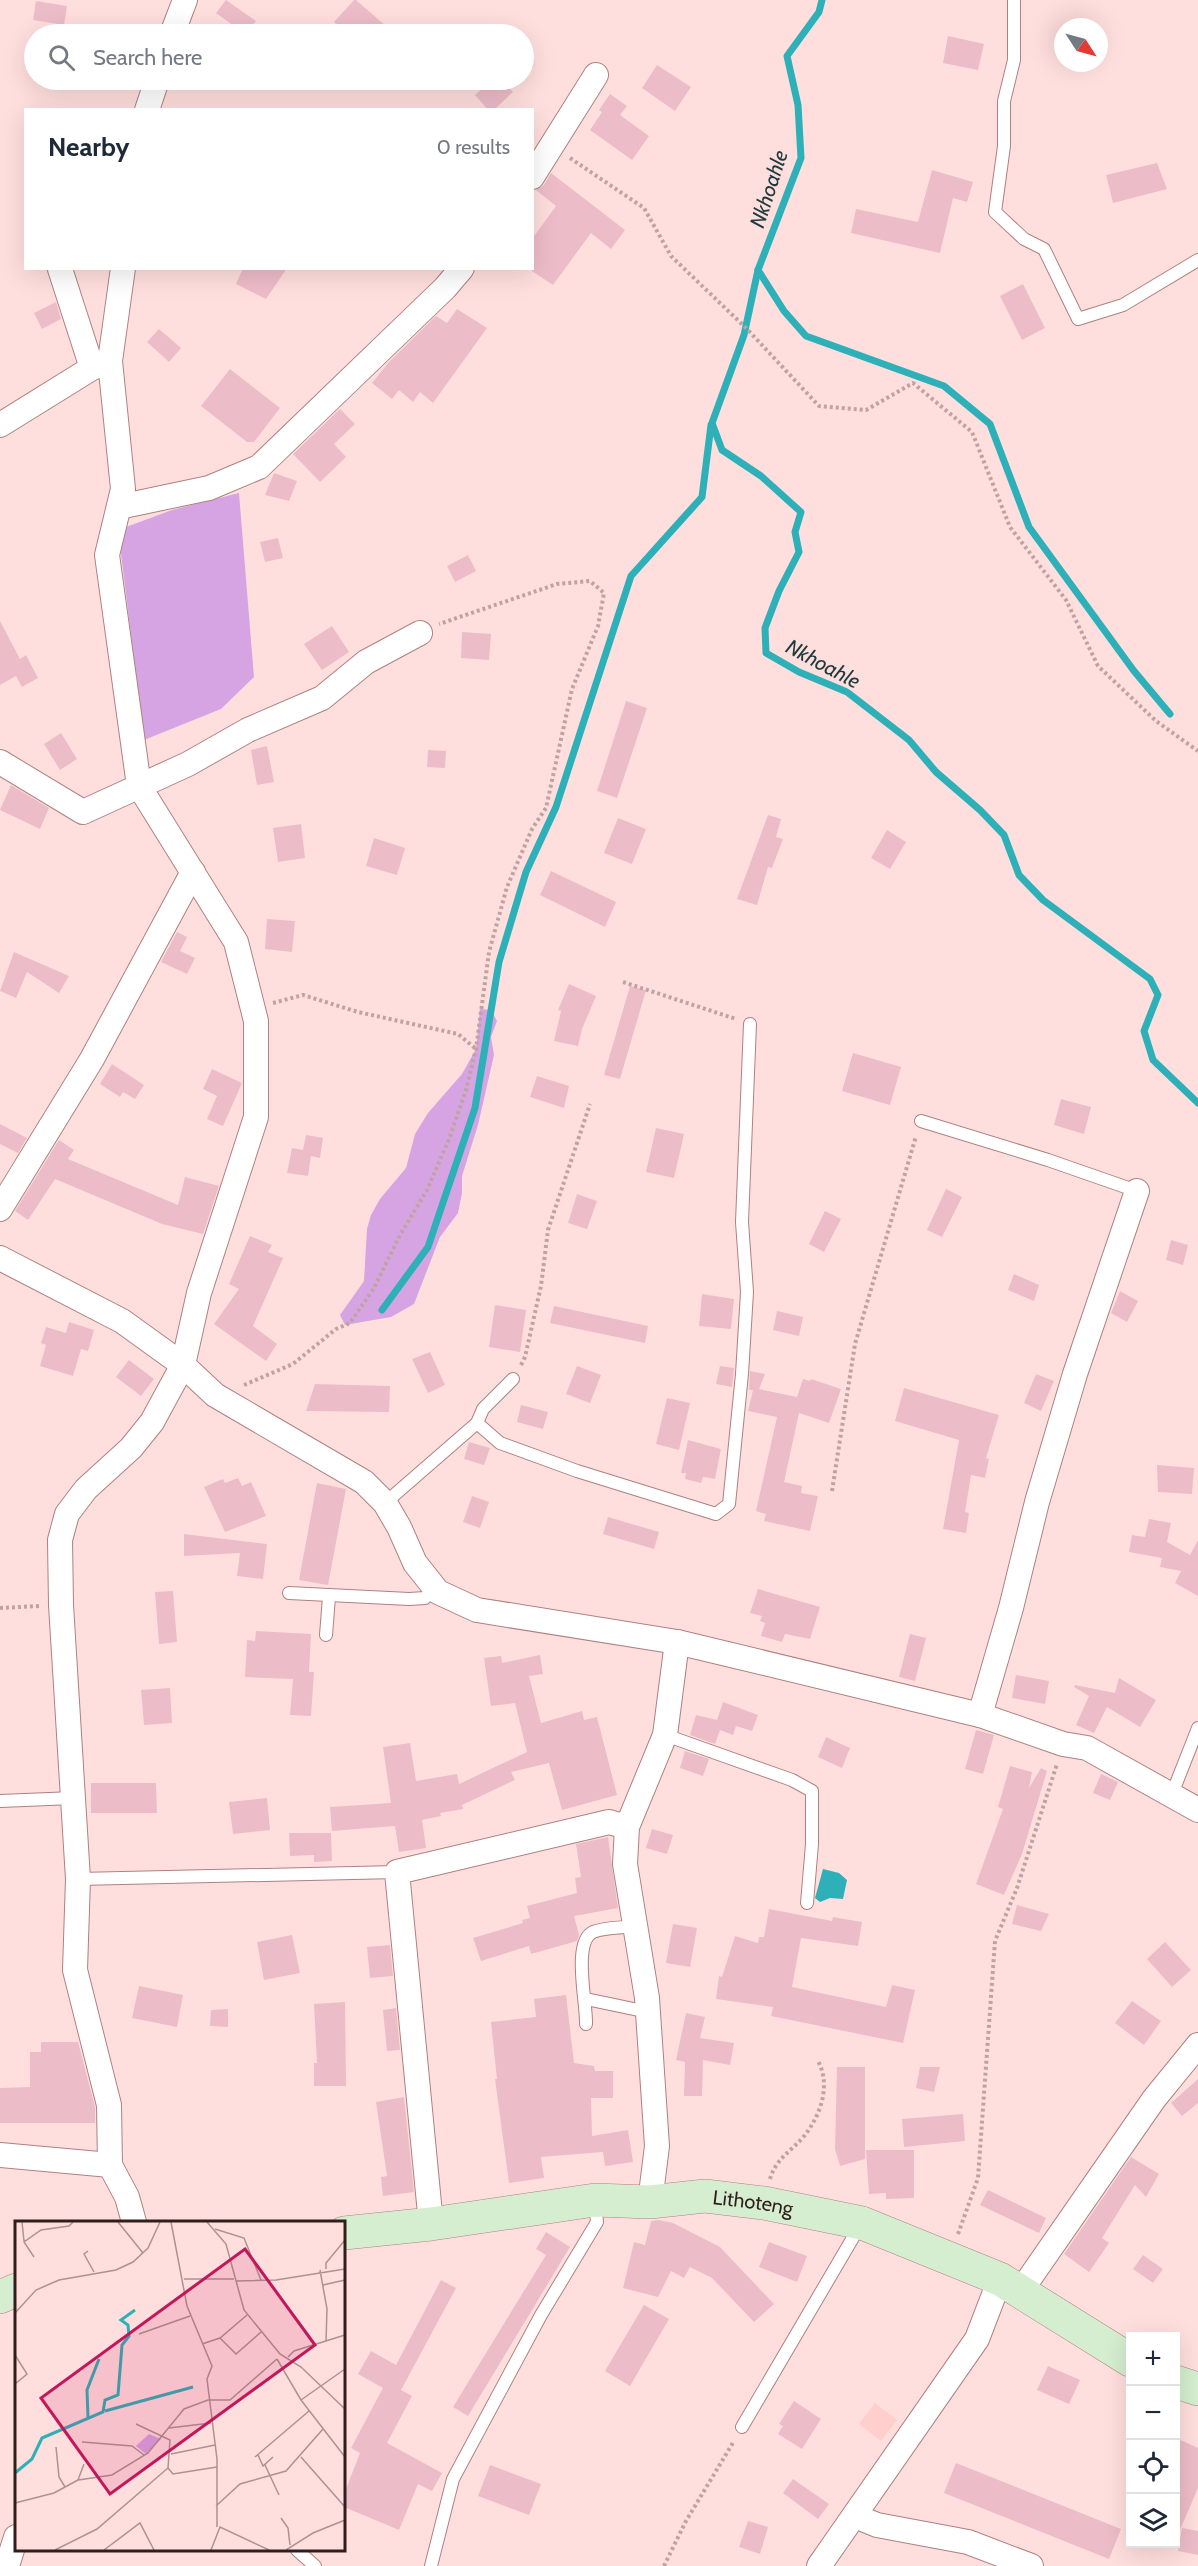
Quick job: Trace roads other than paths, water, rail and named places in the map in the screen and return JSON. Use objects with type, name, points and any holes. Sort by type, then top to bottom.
[{"type":"main road","name":"Lithoteng","points":[[345,2233],[431,2224],[595,2200],[650,2202],[705,2196],[764,2203],[862,2223],[950,2258],[1010,2285],[1126,2357]]},
{"type":"main road","points":[[0,2297],[15,2290]]},
{"type":"main road","points":[[1180,2383],[1198,2389]]},
{"type":"street","points":[[176,24],[184,0]]},
{"type":"street","points":[[534,174],[554,146],[596,75]]},
{"type":"street","points":[[148,108],[154,90]]},
{"type":"street","points":[[60,270],[101,364],[123,489],[107,555],[139,786],[237,942],[256,1021],[256,1117],[199,1293],[183,1365],[152,1422],[131,1448],[86,1489],[67,1514],[60,1540],[61,1605],[78,1879],[75,1970],[109,2105],[110,2165],[127,2197],[133,2221]]},
{"type":"street","points":[[0,425],[101,364],[123,270]]},
{"type":"street","points":[[119,507],[209,488],[259,467],[445,288],[460,270]]},
{"type":"street","points":[[0,762],[83,813],[188,764],[248,730],[322,698],[366,662],[420,633]]},
{"type":"street","points":[[0,1209],[92,1059],[193,872]]},
{"type":"street","points":[[980,1715],[1011,1608],[1037,1502],[1072,1385],[1137,1191]]},
{"type":"street","points":[[0,1258],[122,1320],[183,1365],[215,1395],[364,1482],[385,1503],[415,1563],[434,1588],[477,1610],[677,1642],[980,1715],[1064,1744],[1087,1748],[1198,1810]]},
{"type":"street","points":[[650,2202],[657,2146],[648,2012],[626,1864],[627,1827],[665,1735],[677,1642]]},
{"type":"street","points":[[431,2224],[397,1872],[609,1822],[627,1827]]},
{"type":"street","points":[[819,2566],[977,2339],[1010,2285],[1198,2045]]},
{"type":"street","points":[[0,2155],[110,2165]]},
{"type":"street","points":[[855,2516],[877,2525],[968,2542],[1031,2566]]},
{"type":"street","points":[[7,2566],[15,2540]]},
{"type":"lane","points":[[1014,0],[1014,60],[1005,101],[1004,146],[995,212],[1024,240],[1044,249],[1078,318],[1123,305],[1198,260]]},
{"type":"lane","points":[[477,1423],[500,1443],[577,1471],[716,1514],[729,1504],[742,1374],[747,1292],[742,1222],[750,1023]]},
{"type":"lane","points":[[921,1121],[1048,1160],[1137,1191]]},
{"type":"lane","points":[[385,1503],[477,1423],[483,1409],[513,1378]]},
{"type":"lane","points":[[289,1593],[329,1597],[425,1598],[434,1588]]},
{"type":"lane","points":[[326,1635],[329,1597]]},
{"type":"lane","points":[[1172,1794],[1198,1728]]},
{"type":"lane","points":[[665,1735],[792,1780],[812,1791],[812,1844],[807,1902]]},
{"type":"lane","points":[[0,1801],[74,1798]]},
{"type":"lane","points":[[78,1879],[397,1872]]},
{"type":"lane","points":[[586,2024],[582,1951],[586,1937],[594,1932],[636,1926]]},
{"type":"lane","points":[[586,1999],[648,2012]]},
{"type":"lane","points":[[431,2566],[453,2479],[541,2315],[597,2222],[595,2200]]},
{"type":"lane","points":[[742,2427],[862,2223]]},
{"type":"lane","points":[[298,2551],[315,2566]]},
{"type":"water","points":[[823,1869],[839,1873],[847,1880],[843,1899],[830,1898],[820,1902],[815,1898]]},
{"type":"waterway","name":"Nkhoahle","points":[[822,0],[819,12],[787,56],[798,105],[801,158],[758,270],[744,335],[712,423],[722,450],[761,476],[801,512],[795,532],[799,552],[779,591],[765,628],[766,653],[799,672],[847,692],[909,740],[936,772],[980,810],[1004,835],[1019,875],[1043,900],[1150,979],[1158,995],[1144,1031],[1153,1060],[1198,1103]]},
{"type":"waterway","points":[[758,270],[784,311],[806,336],[944,386],[990,424],[1029,527],[1134,671],[1170,714]]},
{"type":"waterway","points":[[382,1310],[428,1247],[475,1108],[499,962],[526,872],[556,807],[631,576],[702,497],[711,425]]}]
